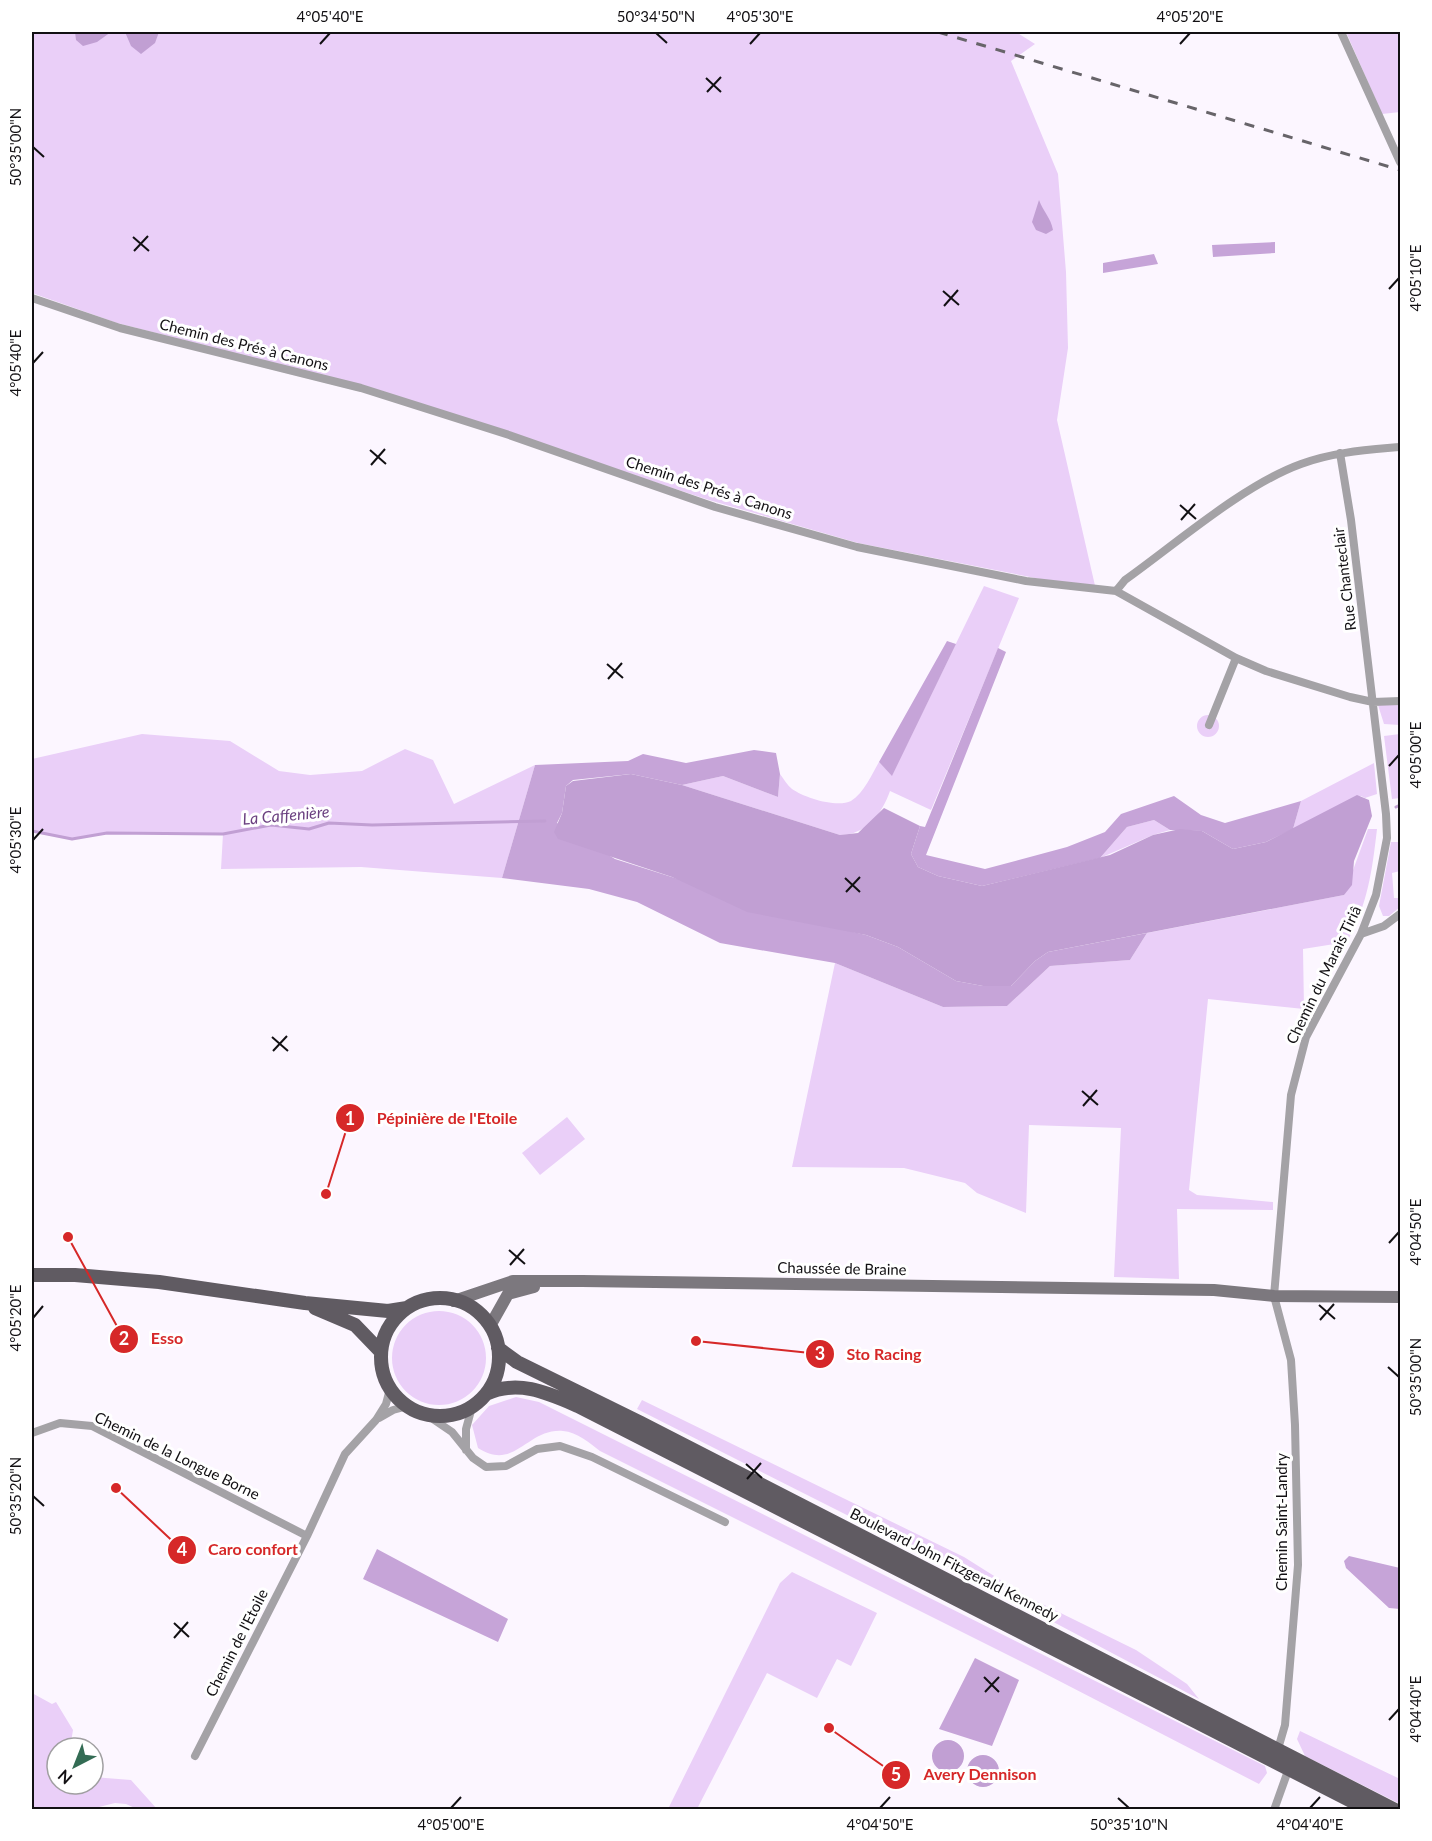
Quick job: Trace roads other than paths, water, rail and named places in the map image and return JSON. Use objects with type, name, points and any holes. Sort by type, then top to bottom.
[{"type":"main road","points":[[32,1275],[75,1275],[190,1285],[305,1304],[388,1311],[407,1308],[432,1299],[454,1300],[475,1310],[489,1326],[498,1348],[495,1377],[486,1394],[472,1407],[450,1415],[427,1415],[408,1406],[390,1389],[382,1371],[381,1352],[392,1323],[407,1308]]},
{"type":"main road","points":[[305,1304],[355,1325],[381,1352]]},
{"type":"main road","name":"Boulevard John Fitzgerald Kennedy","points":[[498,1348],[517,1362],[1395,1809]]},
{"type":"main road","name":"Boulevard John Fitzgerald Kennedy","points":[[486,1394],[504,1387],[527,1388],[578,1406],[1369,1809]]},
{"type":"street","points":[[1341,32],[1401,162]]},
{"type":"street","name":"Chemin des Prés à Canons","points":[[32,298],[120,328],[361,388],[509,435],[715,507],[857,547],[1026,581],[1116,591],[1236,658],[1266,671],[1372,702],[1401,701]]},
{"type":"street","points":[[1116,591],[1125,580],[1259,483],[1301,464],[1340,453],[1401,447]]},
{"type":"street","name":"Rue Chanteclair","points":[[1340,453],[1352,520],[1372,702]]},
{"type":"street","points":[[1209,725],[1236,658]]},
{"type":"street","name":"Chemin du Marais Tiriâ","points":[[1274,1296],[1278,1222],[1295,1073],[1306,1037],[1361,934],[1376,895],[1386,838],[1372,702]]},
{"type":"street","points":[[1361,934],[1384,926],[1401,914]]},
{"type":"street","name":"Chaussée de Braine","points":[[454,1300],[513,1281],[1214,1290],[1234,1294],[1274,1296],[1401,1297]]},
{"type":"street","name":"Chaussée de Braine","points":[[489,1326],[508,1294],[535,1287],[1211,1298],[1234,1294]]},
{"type":"street","name":"Chemin Saint-Landry","points":[[1274,1296],[1291,1360],[1294,1393],[1298,1565],[1285,1725],[1278,1749]]},
{"type":"street","name":"Chemin de l'Etoile","points":[[195,1756],[308,1536],[345,1454],[376,1420],[386,1404],[390,1389]]},
{"type":"street","name":"Chemin de l'Etoile","points":[[376,1420],[393,1410],[408,1406]]},
{"type":"street","points":[[466,1450],[466,1429],[472,1407]]},
{"type":"street","points":[[427,1415],[452,1432],[480,1463],[494,1468],[506,1466],[537,1449],[549,1446],[576,1450],[725,1522]]},
{"type":"street","name":"Chemin de la Longue Borne","points":[[32,1433],[60,1423],[92,1426],[308,1536]]},
{"type":"street","points":[[1274,1809],[1289,1768]]},
{"type":"waterway","points":[[1396,807],[1400,805]]},
{"type":"waterway","name":"La Caffenière","points":[[32,831],[72,839],[107,833],[223,834],[271,825],[309,829],[329,823],[372,825],[545,821]]},
{"type":"railway","points":[[938,32],[1400,170]]},
{"type":"place","name":"Pépinière de l'Etoile","points":[[326,1194]]},
{"type":"place","name":"Esso","points":[[68,1237]]},
{"type":"place","name":"Sto Racing","points":[[696,1341]]},
{"type":"place","name":"Caro confort","points":[[116,1488]]},
{"type":"place","name":"Avery Dennison","points":[[829,1728]]}]
